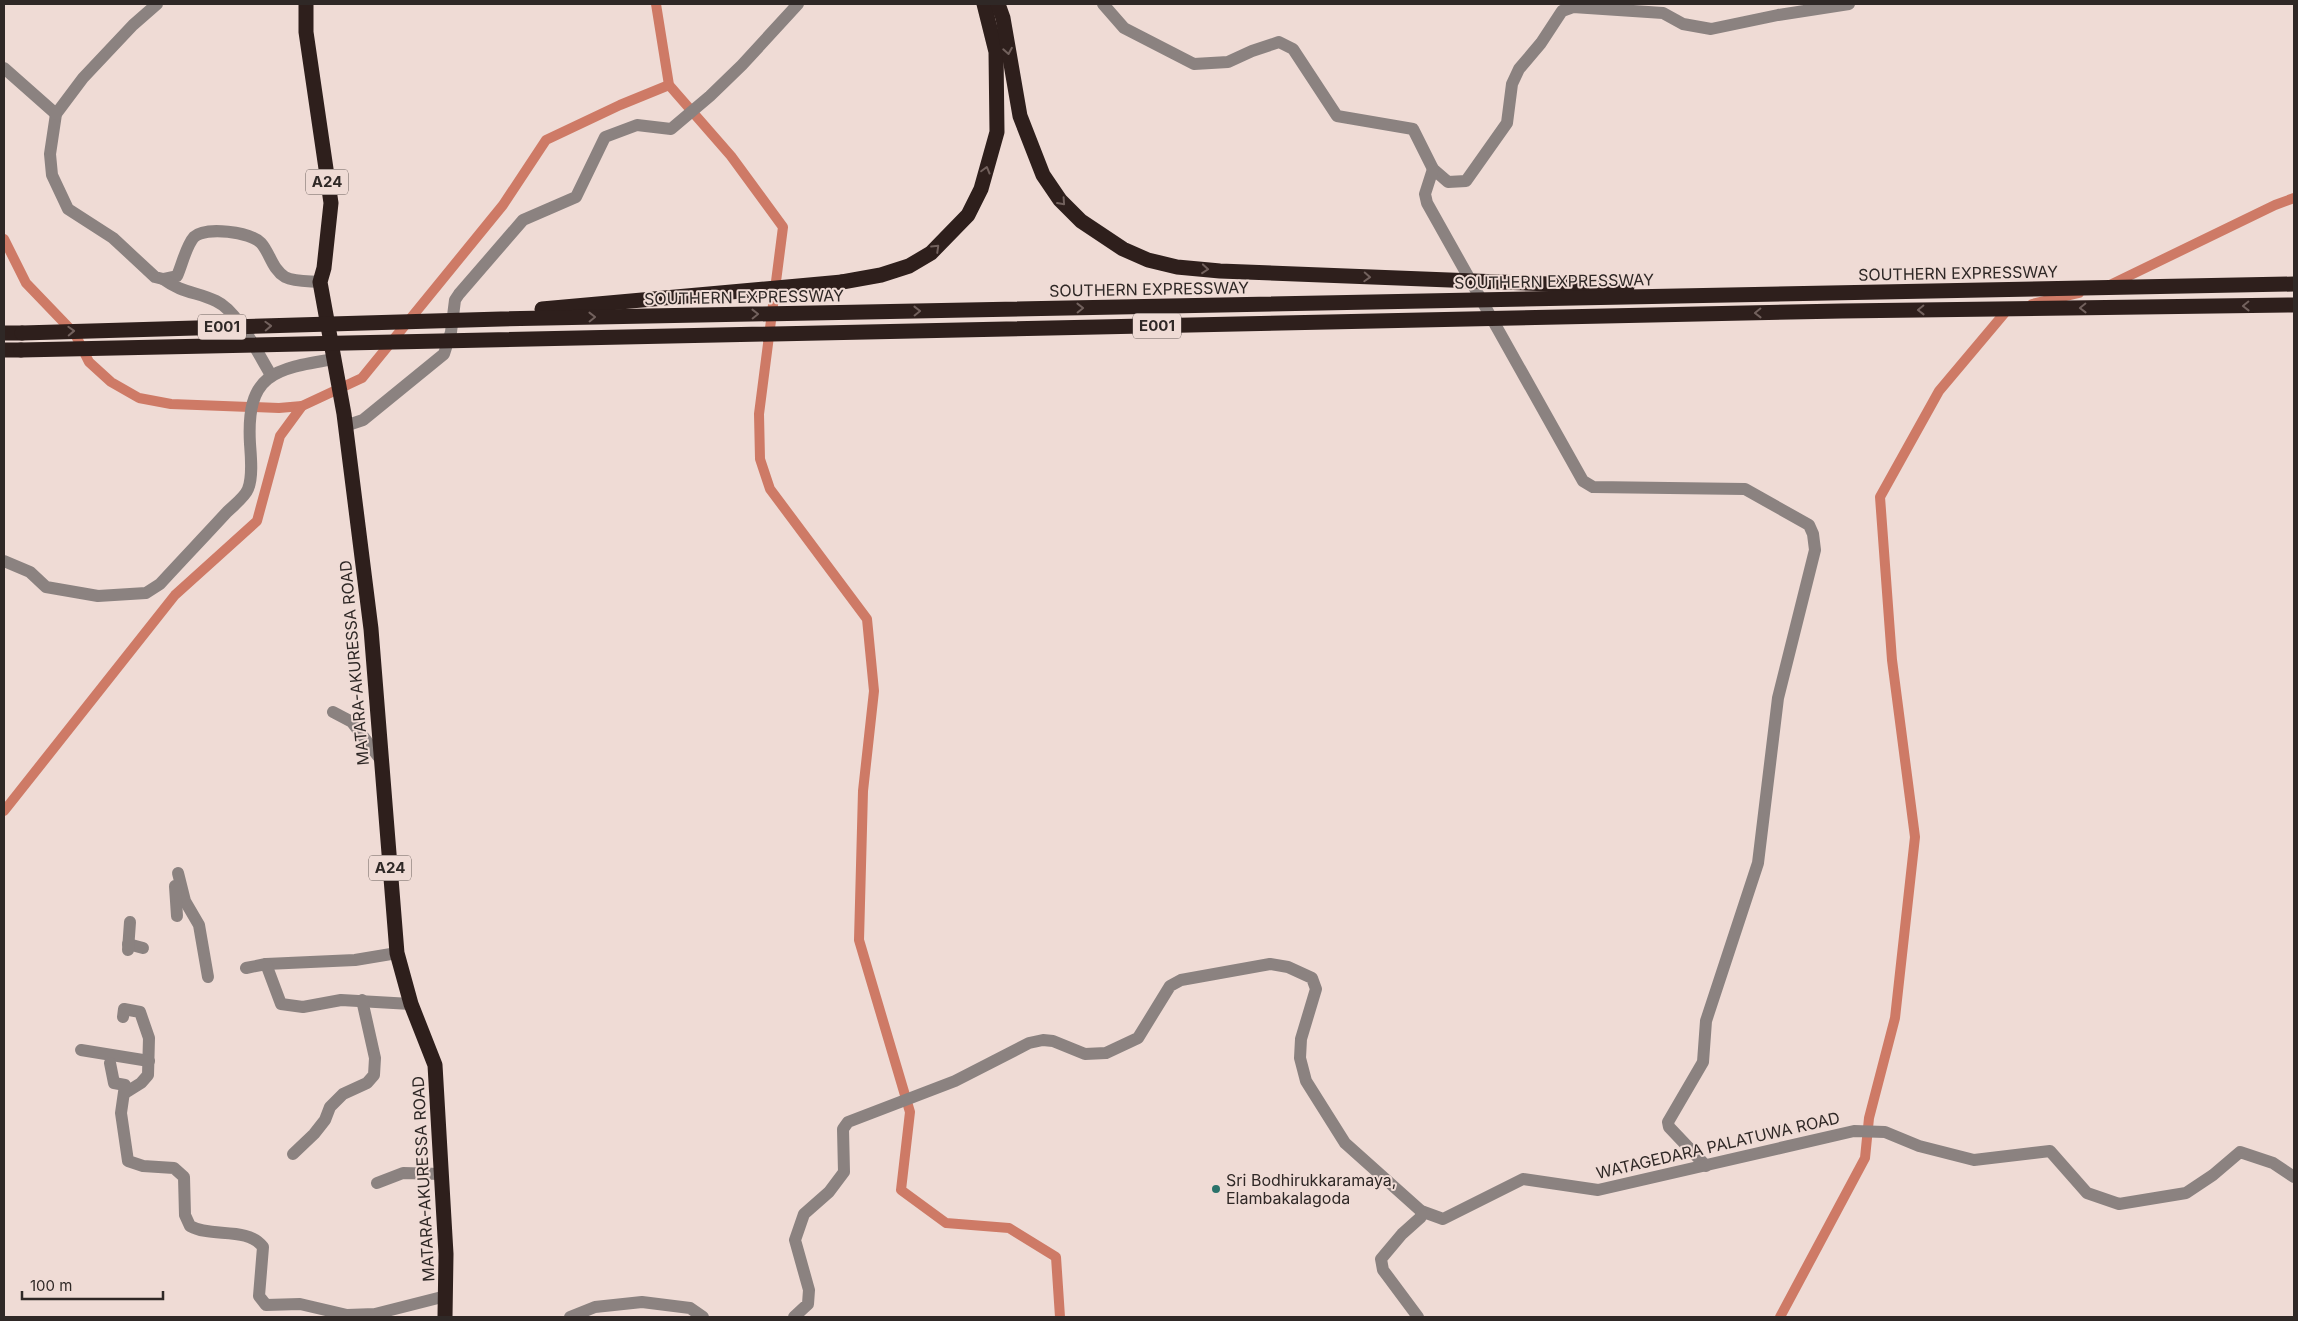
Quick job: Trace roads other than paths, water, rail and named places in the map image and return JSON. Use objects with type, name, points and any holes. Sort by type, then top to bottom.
[{"type":"highway","name":"MATARA-AKURESSA ROAD","points":[[306,4],[306,32],[331,203],[326,259],[320,282],[344,420],[371,629],[397,953],[412,1004],[435,1065],[446,1254],[445,1317]]},
{"type":"highway","points":[[421,321],[842,282],[881,275],[909,266],[931,253],[968,215],[981,189],[997,132],[996,52],[984,4]]},
{"type":"highway","points":[[998,4],[1003,18],[1020,116],[1043,175],[1060,200],[1081,221],[1122,249],[1148,260],[1177,267],[1230,271],[1533,285],[1836,293]]},
{"type":"highway","name":"SOUTHERN EXPRESSWAY","points":[[4,334],[421,321],[2294,284]]},
{"type":"highway","name":"E001","points":[[4,350],[1822,312],[2294,305]]},
{"type":"street","points":[[157,4],[133,25],[83,78],[56,114],[50,154],[52,175],[68,209],[113,238],[155,277],[163,279],[181,291],[216,301],[232,311],[271,375]]},
{"type":"street","points":[[344,420],[363,420],[444,354],[451,332],[455,300],[459,294],[523,220],[576,197],[605,137],[637,125],[671,129],[710,96],[742,65],[798,4]]},
{"type":"street","points":[[1103,4],[1124,28],[1194,64],[1228,62],[1279,42],[1293,49],[1337,116],[1413,129],[1432,169],[1448,182],[1466,181],[1507,123],[1512,84],[1519,69],[1541,43],[1562,12],[1573,7],[1663,12],[1683,24],[1711,29],[1778,14],[1849,4]]},
{"type":"street","points":[[4,68],[56,114]]},
{"type":"street","points":[[1432,169],[1425,194],[1427,203],[1582,481],[1593,487],[1745,489],[1809,525],[1814,534],[1815,550],[1778,698],[1758,863],[1706,1021],[1703,1062],[1668,1122],[1670,1127],[1706,1166]]},
{"type":"street","points":[[163,279],[177,276],[193,238],[200,233],[218,231],[244,234],[260,242],[272,264],[283,276],[292,280],[320,282]]},
{"type":"street","points":[[4,561],[30,572],[46,587],[98,596],[146,593],[160,584],[248,490],[251,463],[251,417],[253,402],[260,386],[271,375],[312,363],[335,365]]},
{"type":"street","points":[[333,712],[352,722],[381,760]]},
{"type":"street","points":[[177,916],[176,873],[185,901],[199,925],[208,977]]},
{"type":"street","points":[[130,922],[128,947],[143,948]]},
{"type":"street","points":[[246,968],[266,964],[355,960],[397,953]]},
{"type":"street","points":[[266,964],[281,1004],[303,1007],[341,1000],[412,1004]]},
{"type":"street","name":"WATAGEDARA PALATUWA ROAD","points":[[794,1317],[808,1304],[808,1290],[794,1240],[804,1214],[829,1192],[844,1172],[843,1129],[848,1122],[856,1117],[955,1081],[1036,1041],[1053,1041],[1085,1054],[1106,1053],[1138,1038],[1170,986],[1181,980],[1270,964],[1288,967],[1312,978],[1316,989],[1301,1039],[1300,1058],[1306,1081],[1345,1143],[1421,1211],[1443,1219],[1523,1179],[1598,1190],[1854,1132],[1885,1132],[1918,1146],[1974,1160],[2050,1151],[2087,1192],[2120,1204],[2186,1193],[2213,1175],[2240,1152],[2273,1163],[2294,1177]]},
{"type":"street","points":[[293,1154],[314,1134],[325,1120],[330,1107],[343,1094],[367,1083],[374,1076],[375,1058],[362,1000]]},
{"type":"street","points":[[123,1017],[124,1009],[140,1012],[149,1038],[150,1061],[148,1075],[142,1083],[125,1093]]},
{"type":"street","points":[[81,1050],[150,1061]]},
{"type":"street","points":[[110,1063],[114,1083],[125,1085],[121,1113],[128,1160],[143,1166],[174,1168],[184,1177],[185,1215],[190,1226],[199,1231],[227,1233],[258,1240],[263,1247],[259,1296],[266,1305],[300,1304],[347,1316],[375,1314],[446,1296]]},
{"type":"street","points":[[377,1183],[403,1173],[442,1174]]},
{"type":"street","points":[[1418,1317],[1383,1270],[1381,1259],[1402,1234],[1421,1217],[1421,1211]]},
{"type":"street","points":[[570,1317],[595,1307],[642,1302],[690,1308],[703,1317]]},
{"type":"waterway","points":[[656,4],[669,85],[731,156],[783,227],[759,414],[760,459],[770,489],[867,619],[874,691],[863,791],[859,940],[910,1112],[901,1190],[946,1223],[1009,1228],[1056,1257],[1060,1317]]},
{"type":"waterway","points":[[4,811],[175,595],[257,521],[280,436],[302,406],[362,378],[503,205],[546,140],[620,105],[669,85]]},
{"type":"waterway","points":[[2110,285],[2275,205],[2294,198]]},
{"type":"waterway","points":[[4,239],[26,283],[75,334],[89,362],[111,382],[139,398],[171,404],[279,408],[302,406]]},
{"type":"waterway","points":[[2032,304],[2079,293]]},
{"type":"waterway","points":[[1780,1317],[1865,1158],[1869,1118],[1895,1018],[1915,837],[1892,660],[1880,497],[1939,391],[2008,309],[2011,308]]},
{"type":"place","name":"Sri Bodhirukkaramaya, Elambakalagoda","points":[[1216,1189]]}]
